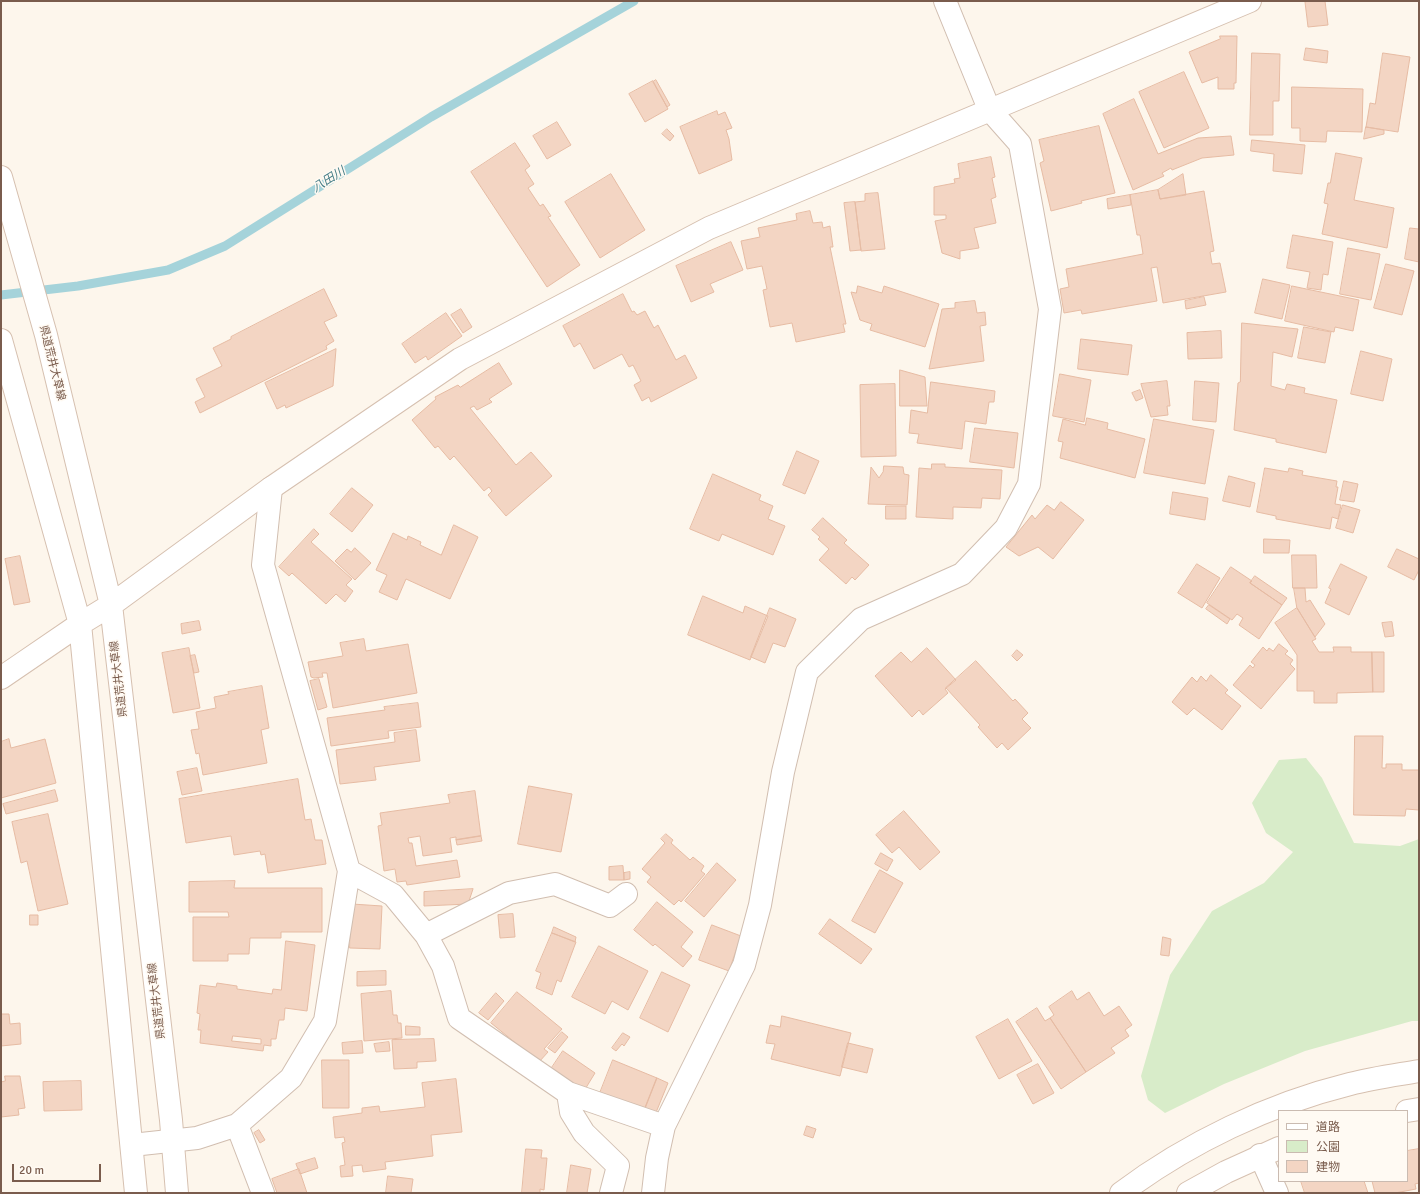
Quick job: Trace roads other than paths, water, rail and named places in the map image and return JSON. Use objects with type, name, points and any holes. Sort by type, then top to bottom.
[{"type":"street","points":[[653,1193],[657,1158],[664,1126],[744,966],[760,905],[785,764],[807,672],[861,619],[962,574],[1006,528],[1029,484],[1050,309],[1020,144],[989,109],[945,1]]},
{"type":"street","points":[[1,678],[80,624],[111,605],[271,488],[460,359],[709,228],[989,109],[1250,1]]},
{"type":"street","name":"県道荒井大草線","points":[[1,177],[46,336],[111,605],[173,1141],[177,1193]]},
{"type":"street","points":[[1,340],[80,624],[136,1193]]},
{"type":"street","points":[[132,1145],[197,1138],[237,1125],[291,1078],[325,1021],[349,871],[264,565],[271,488]]},
{"type":"street","points":[[349,871],[393,895],[426,935],[443,966],[458,1018],[568,1093],[664,1126]]},
{"type":"street","points":[[426,935],[508,893],[532,888],[555,884],[610,906],[626,894]]},
{"type":"street","points":[[1121,1193],[1172,1159],[1232,1127],[1286,1104],[1350,1084],[1419,1071]]},
{"type":"street","points":[[568,1093],[572,1112],[584,1133],[618,1166],[611,1193]]},
{"type":"street","points":[[1408,1111],[1419,1109]]},
{"type":"street","points":[[237,1125],[263,1193]]},
{"type":"street","points":[[1188,1193],[1270,1152],[1277,1193]]},
{"type":"waterway","name":"八田川","points":[[1,295],[78,286],[168,270],[225,246],[431,117],[634,1]]}]
